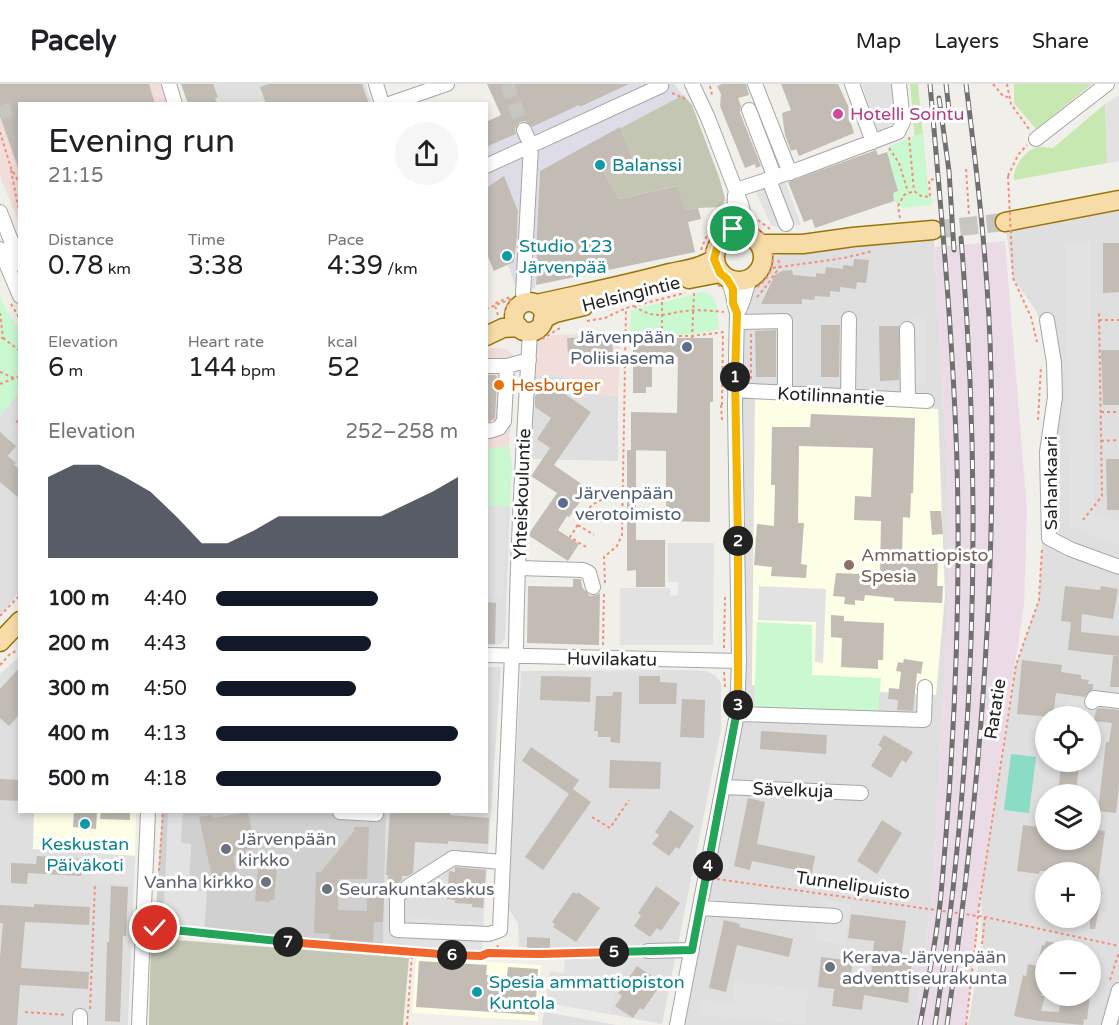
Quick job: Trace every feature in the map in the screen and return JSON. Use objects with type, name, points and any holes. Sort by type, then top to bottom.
[{"type":"main road","points":[[1005,222],[1119,200]]},
{"type":"main road","points":[[754,246],[758,273],[751,278],[742,281],[714,267],[717,248],[723,240],[754,246],[872,243],[933,230]]},
{"type":"main road","name":"Helsingintie","points":[[488,324],[530,314],[623,285],[695,267],[714,267]]},
{"type":"main road","name":"Helsingintie","points":[[488,335],[530,314]]},
{"type":"main road","points":[[0,642],[18,623]]},
{"type":"street","points":[[169,84],[174,102]]},
{"type":"street","points":[[376,84],[381,102]]},
{"type":"street","points":[[395,102],[447,84]]},
{"type":"street","points":[[692,84],[736,190],[754,246]]},
{"type":"street","points":[[755,84],[790,172]]},
{"type":"street","points":[[852,84],[873,142]]},
{"type":"street","points":[[736,190],[895,134],[902,126],[899,84]]},
{"type":"street","points":[[1036,138],[1107,84]]},
{"type":"street","points":[[488,165],[661,86]]},
{"type":"street","points":[[749,110],[786,224]]},
{"type":"street","points":[[525,130],[531,146]]},
{"type":"street","name":"Yhteiskouluntie","points":[[503,862],[453,858],[409,886],[397,896],[397,930],[489,934],[500,930],[519,568],[524,419],[529,377],[531,146]]},
{"type":"street","points":[[0,212],[18,259]]},
{"type":"street","points":[[0,249],[18,291]]},
{"type":"street","points":[[677,1025],[737,714],[739,661],[733,289],[714,267]]},
{"type":"street","points":[[733,316],[744,304],[745,289],[751,278]]},
{"type":"street","points":[[733,316],[752,322],[785,321],[785,393]]},
{"type":"street","points":[[848,397],[849,319]]},
{"type":"street","name":"Sahankaari","points":[[1047,320],[1054,363],[1055,397],[1047,452],[1049,538],[1070,549],[1119,567]]},
{"type":"street","points":[[908,329],[908,400]]},
{"type":"street","points":[[488,366],[507,366],[529,360]]},
{"type":"street","points":[[488,431],[499,428],[504,421],[507,366]]},
{"type":"street","name":"Kotilinnantie","points":[[735,390],[927,401]]},
{"type":"street","points":[[519,568],[583,570],[590,573],[593,587]]},
{"type":"street","name":"Huvilakatu","points":[[488,655],[739,661]]},
{"type":"street","points":[[737,714],[924,720],[925,687]]},
{"type":"street","points":[[1092,702],[1094,698],[1119,701]]},
{"type":"street","name":"Sävelkuja","points":[[724,787],[861,793]]},
{"type":"street","points":[[139,1025],[148,813]]},
{"type":"street","points":[[358,813],[376,813]]},
{"type":"street","points":[[700,908],[835,916]]},
{"type":"street","points":[[648,951],[692,950]]},
{"type":"street","points":[[1109,1025],[1119,990]]},
{"type":"path","points":[[993,84],[1003,96],[1008,97]]},
{"type":"path","points":[[1006,84],[1008,97],[1036,138],[1018,155],[1008,176],[1013,278],[1031,317]]},
{"type":"path","points":[[0,132],[11,168],[18,206]]},
{"type":"path","points":[[909,138],[914,191]]},
{"type":"path","points":[[887,146],[899,163],[908,192]]},
{"type":"path","points":[[11,168],[18,180]]},
{"type":"path","points":[[966,169],[969,215]]},
{"type":"path","points":[[900,218],[898,206],[908,192],[914,191],[921,196],[930,197],[929,180],[936,179]]},
{"type":"path","points":[[714,267],[701,250],[707,235],[717,224],[754,246]]},
{"type":"path","points":[[714,267],[705,251],[718,231],[754,246],[844,258],[872,243]]},
{"type":"path","points":[[754,246],[759,296],[754,298]]},
{"type":"path","points":[[586,321],[605,318],[626,308],[694,291],[692,337]]},
{"type":"path","points":[[662,299],[662,336]]},
{"type":"path","points":[[634,306],[645,313],[662,316],[693,310],[733,316]]},
{"type":"path","points":[[603,659],[604,557],[621,541],[626,308]]},
{"type":"path","points":[[488,309],[530,314],[568,324]]},
{"type":"path","points":[[1083,520],[1102,496],[1099,312]]},
{"type":"path","points":[[0,313],[2,338],[18,350]]},
{"type":"path","points":[[1099,320],[1119,320]]},
{"type":"path","points":[[752,322],[752,391]]},
{"type":"path","points":[[626,336],[692,337],[723,332]]},
{"type":"path","points":[[0,372],[14,378]]},
{"type":"path","points":[[0,384],[18,377]]},
{"type":"path","points":[[721,405],[722,428]]},
{"type":"path","points":[[1101,412],[1119,412]]},
{"type":"path","points":[[1101,441],[1119,440]]},
{"type":"path","points":[[586,548],[570,537],[591,506],[606,498],[623,496]]},
{"type":"path","points":[[578,525],[594,535]]},
{"type":"path","name":"Ratatie","points":[[966,1025],[981,884],[1016,665],[1039,600],[1043,540]]},
{"type":"path","points":[[725,591],[725,688]]},
{"type":"path","points":[[1,614],[18,597]]},
{"type":"path","points":[[0,665],[10,654],[18,650]]},
{"type":"path","points":[[592,817],[610,828],[629,800]]},
{"type":"path","name":"Tunnelipuisto","points":[[717,879],[985,917],[1119,946]]},
{"type":"path","points":[[25,1012],[80,1020],[89,1017],[95,883]]},
{"type":"path","points":[[982,944],[985,917]]},
{"type":"path","points":[[155,928],[412,953],[481,956],[488,953],[648,951]]},
{"type":"path","points":[[407,1025],[412,953]]},
{"type":"shaded area","points":[[0,84],[160,84],[168,102],[18,102],[18,221],[0,176]]},
{"type":"shaded area","points":[[181,84],[365,84],[372,102],[188,102]]},
{"type":"shaded area","points":[[629,84],[674,84],[683,95],[540,171],[536,250],[540,268],[537,269],[535,288],[517,290],[508,265],[515,262],[519,214],[511,193],[488,202],[488,146],[579,105],[581,107]]},
{"type":"shaded area","points":[[862,84],[892,84],[895,124],[876,131]]},
{"type":"shaded area","points":[[683,95],[692,105],[719,177],[725,198],[723,207],[686,210],[675,186],[619,199],[604,172],[633,158],[620,127]]},
{"type":"shaded area","points":[[1119,95],[1119,161],[1107,163],[1105,104]]},
{"type":"shaded area","points":[[785,181],[801,225],[777,227],[771,225],[756,193]]},
{"type":"shaded area","points":[[1119,200],[1119,1025],[968,1025],[982,944],[981,884],[1016,665],[1039,600],[1053,361],[1037,312],[1013,278],[1005,222]]},
{"type":"shaded area","points":[[933,230],[947,460],[950,567],[933,890],[915,1025],[677,1025],[737,714],[736,327],[751,278],[758,273],[764,262],[774,256]]},
{"type":"shaded area","points":[[1005,241],[1027,510],[1024,605],[981,884],[966,1025],[915,1025],[933,890],[950,567],[947,460],[934,247]]},
{"type":"shaded area","points":[[1090,241],[1094,511],[1119,522],[1119,546],[1070,526],[1065,242]]},
{"type":"shaded area","points":[[925,318],[926,383],[911,383],[910,319]]},
{"type":"shaded area","points":[[621,334],[618,396],[593,394],[562,375],[534,374],[534,341],[555,335]]},
{"type":"shaded area","points":[[488,349],[506,349],[515,356],[509,446],[488,449]]},
{"type":"shaded area","points":[[534,374],[562,375],[593,394],[618,396],[618,461],[528,459]]},
{"type":"shaded area","points":[[18,393],[18,593],[0,616],[0,416]]},
{"type":"shaded area","name":"Ammattiopisto Spesia","points":[[755,397],[938,409],[945,595],[936,695],[752,685]]},
{"type":"shaded area","points":[[488,506],[510,507],[505,639],[501,644],[488,646]]},
{"type":"shaded area","points":[[488,506],[507,507],[503,598],[488,597]]},
{"type":"shaded area","points":[[668,543],[714,543],[713,645],[620,645],[620,588],[670,588],[670,596],[678,595],[678,582],[668,582]]},
{"type":"shaded area","points":[[759,586],[826,589],[823,663],[815,662],[816,622],[758,620]]},
{"type":"shaded area","points":[[18,658],[18,813],[34,813],[33,848],[135,856],[128,1025],[0,1025],[0,674]]},
{"type":"shaded area","points":[[488,667],[501,667],[481,956],[385,950],[383,944],[386,813],[488,813]]},
{"type":"shaded area","points":[[521,671],[706,671],[715,675],[721,683],[721,730],[662,1024],[609,1014],[628,949],[519,947],[518,923],[507,907]]},
{"type":"shaded area","points":[[1068,699],[1092,702],[1091,706],[1067,706]]},
{"type":"shaded area","points":[[34,813],[136,813],[135,856],[33,849]]},
{"type":"shaded area","points":[[162,813],[386,813],[383,944],[385,950],[155,928]]},
{"type":"shaded area","points":[[168,813],[183,813],[181,843],[191,844],[189,890],[207,891],[204,933],[163,929]]},
{"type":"shaded area","points":[[93,853],[135,856],[134,885],[91,883]]},
{"type":"shaded area","points":[[822,899],[851,904],[845,945],[814,940]]},
{"type":"shaded area","points":[[402,917],[482,922],[480,950],[401,945]]},
{"type":"shaded area","points":[[151,938],[409,958],[403,1025],[149,1025]]},
{"type":"shaded area","points":[[627,955],[609,1014],[546,1003],[550,971],[564,973],[565,957]]},
{"type":"shaded area","name":"Spesia ammattiopiston Kuntola","points":[[416,957],[541,965],[538,1021],[412,1013]]},
{"type":"shaded area","points":[[735,982],[808,989],[805,1024],[699,1015],[700,1000],[733,1002]]},
{"type":"shaded area","points":[[544,1012],[617,1025],[542,1025]]},
{"type":"green space","points":[[910,84],[918,84],[928,191],[919,185]]},
{"type":"green space","points":[[1014,84],[1092,84],[1036,129],[1014,103]]},
{"type":"green space","points":[[1105,104],[1107,163],[1014,180],[1015,170],[1029,151],[1040,147],[1053,148]]},
{"type":"green space","points":[[922,133],[928,191],[933,201],[931,205],[903,208],[894,201],[893,193],[898,191],[887,152],[890,146]]},
{"type":"green space","points":[[703,292],[715,301],[719,329],[686,335],[630,335],[631,310]]},
{"type":"green space","points":[[0,296],[9,315],[18,326],[18,393],[0,416]]},
{"type":"green space","points":[[509,446],[512,464],[510,507],[488,506],[488,449]]},
{"type":"green space","points":[[757,622],[812,625],[812,675],[881,678],[878,712],[754,708]]},
{"type":"green space","points":[[1011,754],[1035,757],[1029,813],[1004,810]]},
{"type":"building","points":[[0,84],[149,84],[154,102],[18,102],[18,168],[0,116]]},
{"type":"building","points":[[181,84],[213,84],[218,97],[215,98],[216,102],[187,102]]},
{"type":"building","points":[[269,84],[362,84],[368,102],[265,102],[260,87]]},
{"type":"building","points":[[487,84],[629,84],[532,127],[526,121],[520,122],[515,128],[516,134],[488,146],[488,121],[501,115]]},
{"type":"building","points":[[746,84],[749,95],[738,98],[741,106],[740,113],[761,166],[756,168],[755,164],[745,168],[720,106],[721,94],[717,86]]},
{"type":"building","points":[[781,84],[838,84],[849,108],[854,133],[799,156],[796,149],[791,151],[785,135],[782,113],[791,110]]},
{"type":"building","points":[[620,127],[633,158],[604,172],[619,199],[676,186],[686,210],[698,208],[701,219],[688,222],[695,252],[536,285],[537,268],[539,268],[536,252],[540,171]]},
{"type":"building","points":[[876,150],[878,155],[887,152],[898,191],[893,193],[894,201],[815,228],[812,219],[804,222],[788,182]]},
{"type":"building","points":[[504,176],[518,211],[514,262],[494,271],[488,257],[488,187]]},
{"type":"building","points":[[1103,243],[1119,243],[1119,292],[1103,293]]},
{"type":"building","points":[[854,259],[869,260],[866,283],[857,282],[856,289],[840,287],[840,292],[830,291],[830,297],[815,296],[814,300],[802,299],[802,304],[761,304],[775,275],[782,271],[792,270],[793,275],[816,277],[816,273],[825,274],[826,267],[843,269],[843,265],[853,266]]},
{"type":"building","points":[[821,325],[840,325],[839,377],[821,377]]},
{"type":"building","points":[[879,326],[899,326],[899,380],[880,381]]},
{"type":"building","points":[[776,330],[776,377],[756,377],[755,331]]},
{"type":"building","points":[[612,337],[613,356],[600,356],[600,361],[590,361],[590,358],[581,358],[581,355],[568,355],[567,338]]},
{"type":"building","points":[[633,338],[713,338],[713,402],[710,402],[710,522],[666,521],[666,451],[631,450],[631,412],[677,413],[678,357],[652,357],[652,387],[646,387],[646,393],[633,393]]},
{"type":"building","points":[[1101,350],[1119,350],[1119,405],[1103,405]]},
{"type":"building","points":[[488,375],[495,375],[497,377],[495,418],[489,422]]},
{"type":"building","points":[[546,381],[591,412],[554,465],[586,487],[580,497],[582,499],[558,530],[579,544],[568,561],[528,535],[557,493],[531,476],[550,448],[537,439],[551,418],[535,407],[535,397]]},
{"type":"building","points":[[811,414],[915,418],[913,493],[911,493],[910,518],[903,517],[902,555],[938,557],[937,586],[943,586],[942,603],[894,601],[894,598],[865,595],[864,601],[855,600],[855,605],[844,604],[845,597],[833,596],[836,573],[880,575],[881,521],[854,520],[855,496],[871,497],[873,448],[799,446],[798,523],[804,523],[801,564],[807,565],[806,578],[771,576],[772,567],[754,565],[757,524],[774,526],[775,485],[771,485],[772,427],[810,427]]},
{"type":"building","points":[[0,432],[16,446],[8,456],[18,468],[18,497],[0,482]]},
{"type":"building","points":[[627,450],[636,450],[636,540],[665,540],[665,587],[636,587],[636,570],[627,571]]},
{"type":"building","points":[[1106,459],[1119,459],[1119,510],[1107,510]]},
{"type":"building","points":[[930,511],[941,511],[943,534],[932,535]]},
{"type":"building","points":[[573,579],[581,579],[582,587],[590,596],[600,593],[599,645],[527,643],[528,586],[573,587]]},
{"type":"building","points":[[1065,586],[1100,590],[1101,586],[1118,589],[1113,619],[1082,614],[1081,632],[1119,636],[1119,656],[1068,650],[1071,622],[1061,621]]},
{"type":"building","points":[[488,602],[496,603],[495,644],[488,644]]},
{"type":"building","points":[[831,615],[844,616],[844,621],[884,623],[883,660],[878,660],[878,669],[841,667],[842,638],[831,637]]},
{"type":"building","points":[[1113,656],[1119,656],[1119,687],[1110,687]]},
{"type":"building","points":[[904,659],[923,662],[921,674],[917,673],[913,711],[897,710],[898,700],[888,699],[889,688],[899,689],[901,672],[896,671],[898,662],[903,663]]},
{"type":"building","points":[[1022,660],[1062,665],[1061,672],[1081,675],[1081,679],[1089,680],[1088,684],[1093,684],[1093,689],[1085,697],[1056,693],[1054,706],[1035,706],[1035,716],[1017,714]]},
{"type":"building","points":[[18,669],[18,716],[9,726],[0,718],[0,689]]},
{"type":"building","points":[[541,676],[591,677],[590,702],[540,700]]},
{"type":"building","points":[[639,676],[660,676],[660,682],[677,683],[676,704],[639,704]]},
{"type":"building","points":[[613,692],[622,692],[620,743],[610,742],[611,737],[598,737],[598,731],[594,731],[596,696],[612,696]]},
{"type":"building","points":[[682,699],[705,700],[704,738],[680,737]]},
{"type":"building","points":[[1101,708],[1119,710],[1119,785],[1116,813],[1101,811],[1101,785],[1106,742],[1109,742],[1112,723],[1101,722]]},
{"type":"building","points":[[761,731],[827,735],[826,754],[760,749]]},
{"type":"building","points":[[884,735],[913,752],[906,763],[902,760],[891,778],[871,766],[882,748],[878,745]]},
{"type":"building","points":[[531,747],[579,780],[573,789],[591,802],[543,870],[525,857],[569,794],[522,761]]},
{"type":"building","points":[[610,760],[661,762],[660,789],[609,788]]},
{"type":"building","points":[[1060,772],[1078,772],[1077,784],[1059,784]]},
{"type":"building","points":[[0,779],[18,780],[18,801],[0,800]]},
{"type":"building","points":[[748,798],[765,802],[757,844],[815,856],[812,873],[752,861],[750,870],[734,866]]},
{"type":"building","points":[[670,810],[694,826],[679,849],[676,847],[669,856],[652,844],[659,835],[655,832]]},
{"type":"building","points":[[74,813],[97,813],[96,829],[73,827]]},
{"type":"building","points":[[101,813],[130,813],[130,820],[100,819]]},
{"type":"building","name":"Järvenpään kirkko","points":[[248,813],[252,833],[259,832],[262,847],[245,850],[246,854],[233,856],[236,871],[227,873],[229,884],[214,887],[199,817],[212,815],[213,818]]},
{"type":"building","points":[[390,813],[450,813],[450,815],[489,818],[488,844],[448,841],[448,844],[415,842],[413,873],[402,876],[402,880],[396,885],[388,884],[388,875],[386,875]]},
{"type":"building","points":[[882,820],[902,833],[877,874],[857,861]]},
{"type":"building","points":[[1023,825],[1035,827],[1035,850],[1101,850],[1101,830],[1105,831],[1101,862],[1035,862],[1035,873],[1017,871]]},
{"type":"building","name":"Seurakuntakeskus","points":[[354,827],[369,827],[367,879],[339,879],[338,910],[367,911],[367,898],[384,898],[383,922],[374,922],[373,944],[329,942],[330,934],[314,933],[316,872],[321,872],[354,831]]},
{"type":"building","points":[[37,856],[82,859],[81,876],[28,873],[27,884],[11,883],[11,863],[36,864]]},
{"type":"building","points":[[455,867],[486,870],[483,908],[472,907],[472,904],[455,903],[455,900],[447,899],[449,871],[455,872]]},
{"type":"building","name":"Vanha kirkko","points":[[258,869],[277,870],[274,900],[270,902],[255,901]]},
{"type":"building","points":[[111,886],[128,887],[126,936],[123,936],[120,1022],[105,1021]]},
{"type":"building","points":[[656,886],[680,903],[661,931],[657,928],[650,937],[634,926],[641,916],[638,913]]},
{"type":"building","points":[[573,892],[577,894],[578,892],[600,908],[576,942],[553,927],[555,924],[552,922]]},
{"type":"building","points":[[34,904],[90,907],[89,925],[25,922],[21,968],[89,972],[88,989],[20,985],[17,1025],[0,1025],[0,958],[3,923],[0,923],[0,905],[34,907]]},
{"type":"building","points":[[851,914],[906,921],[901,960],[912,961],[908,1003],[864,995],[862,1010],[832,1006],[834,989],[818,987],[821,957],[853,961],[851,974],[871,976],[874,941],[848,938]]},
{"type":"building","points":[[724,920],[740,924],[739,927],[793,939],[789,957],[737,945],[726,992],[709,988]]},
{"type":"building","points":[[527,937],[550,938],[550,949],[527,948]]},
{"type":"building","name":"Spesia ammattiopiston Kuntola","points":[[419,961],[487,965],[486,975],[507,976],[508,967],[538,969],[535,1015],[416,1007]]},
{"type":"building","points":[[1028,964],[1035,966],[1035,1006],[1042,1006],[1041,1011],[1059,1012],[1060,1006],[1089,1006],[1087,1020],[1084,1019],[1083,1025],[1014,1016],[1023,975],[1026,976]]},
{"type":"building","points":[[637,966],[662,983],[643,1010],[640,1008],[633,1018],[615,1006],[622,996],[618,993]]},
{"type":"tunnel","points":[[507,84],[524,130]]},
{"type":"tunnel","points":[[0,113],[11,109]]},
{"type":"tunnel","points":[[933,230],[1005,222]]},
{"type":"railway","points":[[920,1025],[937,927],[946,840],[953,732],[958,571],[953,368],[930,84]]},
{"type":"railway","points":[[946,84],[949,110]]},
{"type":"railway","points":[[947,1025],[976,781],[983,700],[991,536],[991,372],[988,300],[979,192],[966,84]]},
{"type":"railway","points":[[939,98],[949,171],[954,250]]},
{"type":"railway","points":[[935,1025],[949,927],[959,829],[967,731],[971,633],[972,435],[961,238]]},
{"type":"place","name":"Hotelli Sointu","points":[[838,114]]},
{"type":"place","name":"Balanssi","points":[[600,165]]},
{"type":"place","name":"Studio 123 Järvenpää","points":[[507,256]]},
{"type":"place","name":"Järvenpään Poliisiasema","points":[[687,347]]},
{"type":"place","name":"Hesburger","points":[[499,385]]},
{"type":"place","name":"Järvenpään verotoimisto","points":[[563,503]]},
{"type":"place","name":"Ammattiopisto Spesia","points":[[849,565]]},
{"type":"place","name":"Keskustan Päiväkoti","points":[[85,824]]},
{"type":"place","name":"Järvenpään kirkko","points":[[226,849]]},
{"type":"place","name":"Vanha kirkko","points":[[266,882]]},
{"type":"place","name":"Seurakuntakeskus","points":[[327,889]]},
{"type":"place","name":"Kerava-Järvenpään adventtiseurakunta","points":[[830,967]]},
{"type":"place","name":"Spesia ammattiopiston Kuntola","points":[[477,992]]},
{"type":"route","points":[[155,928],[412,953],[481,956],[488,953],[692,950],[724,787],[738,698],[737,419],[735,405],[737,313],[733,303],[733,289],[720,273],[714,259],[717,248],[723,240],[733,234],[733,229]]}]
